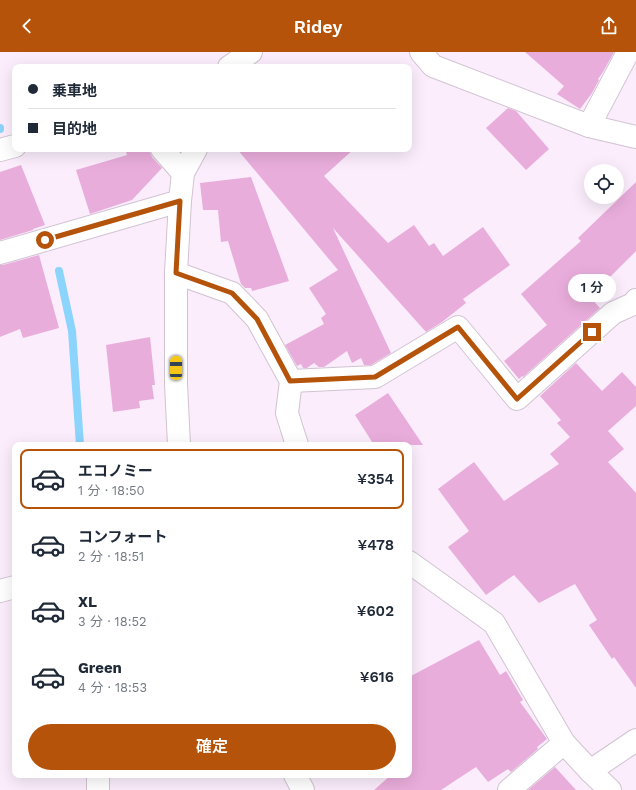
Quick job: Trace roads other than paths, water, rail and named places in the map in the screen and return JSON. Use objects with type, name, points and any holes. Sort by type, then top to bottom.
[{"type":"street","points":[[421,52],[433,66],[589,126],[636,136]]},
{"type":"street","points":[[589,126],[628,52]]},
{"type":"street","points":[[0,150],[12,147]]},
{"type":"street","points":[[165,152],[183,173]]},
{"type":"street","points":[[179,442],[176,384],[176,273],[183,173],[194,152]]},
{"type":"street","points":[[0,253],[180,201]]},
{"type":"street","points":[[176,273],[232,293],[257,319],[290,381],[287,413],[296,442]]},
{"type":"street","points":[[290,381],[375,377],[458,327],[517,399],[613,313],[635,304]]},
{"type":"street","points":[[412,564],[494,623],[564,743],[610,790]]},
{"type":"street","points":[[0,591],[12,588]]},
{"type":"street","points":[[590,771],[636,740]]},
{"type":"street","points":[[509,790],[564,743]]},
{"type":"street","points":[[98,778],[98,790]]},
{"type":"street","points":[[297,778],[303,790]]},
{"type":"waterway","points":[[59,271],[72,331],[80,442]]}]
